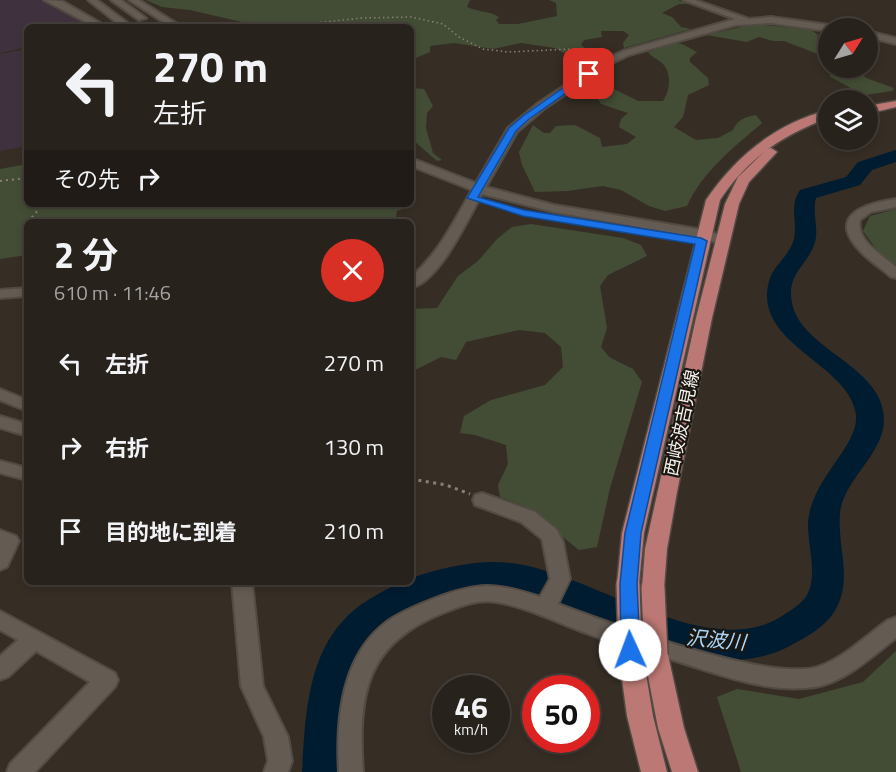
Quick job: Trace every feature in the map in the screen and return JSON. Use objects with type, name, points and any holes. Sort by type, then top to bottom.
[{"type":"main road","points":[[878,101],[896,98]]},
{"type":"main road","points":[[878,108],[896,104]]},
{"type":"main road","name":"西岐波吉見線","points":[[654,772],[640,716],[630,650],[628,584],[633,533],[702,238],[713,200],[726,177],[753,151],[784,131],[818,118]]},
{"type":"main road","name":"西岐波吉見線","points":[[685,772],[671,728],[657,655],[653,588],[656,549],[667,492],[722,240],[732,204],[743,180],[780,144],[818,126]]},
{"type":"street","points":[[48,0],[59,3],[97,24]]},
{"type":"street","points":[[92,0],[124,24]]},
{"type":"street","points":[[103,0],[144,24]]},
{"type":"street","points":[[115,0],[144,24]]},
{"type":"street","points":[[133,0],[172,24]]},
{"type":"street","points":[[687,0],[748,20]]},
{"type":"street","points":[[414,281],[432,266],[444,250],[512,130],[541,106],[605,63],[644,47],[748,20],[771,20],[818,26]]},
{"type":"street","points":[[878,37],[896,41]]},
{"type":"street","points":[[414,166],[523,213],[722,240]]},
{"type":"street","points":[[896,203],[870,207],[858,213],[854,219],[854,231],[864,248],[896,274]]},
{"type":"street","points":[[0,294],[24,292]]},
{"type":"street","points":[[0,394],[24,405]]},
{"type":"street","points":[[0,422],[24,429]]},
{"type":"street","points":[[0,467],[24,473]]},
{"type":"street","points":[[482,500],[528,517],[550,535],[554,542],[560,579],[547,605]]},
{"type":"street","points":[[0,537],[9,541],[0,562]]},
{"type":"street","points":[[243,585],[252,686],[276,737],[279,761],[276,772]]},
{"type":"street","points":[[351,772],[352,706],[360,676],[374,651],[389,632],[419,614],[459,598],[490,592],[547,605],[601,630],[755,675],[785,679],[819,677],[848,661],[896,626]]},
{"type":"street","points":[[0,620],[107,680],[19,772]]},
{"type":"street","points":[[0,670],[34,639]]},
{"type":"path","points":[[307,24],[361,18],[411,17],[443,24],[459,37],[483,49],[508,52],[572,49],[605,63]]},
{"type":"path","points":[[0,181],[24,178]]},
{"type":"path","points":[[30,219],[40,207]]},
{"type":"path","points":[[414,480],[446,486],[482,500]]},
{"type":"shaded area","points":[[0,0],[41,0],[57,4],[91,24],[24,24],[24,48],[0,53]]},
{"type":"shaded area","points":[[24,50],[24,147],[0,151],[0,54]]},
{"type":"green space","points":[[146,0],[470,0],[467,7],[499,17],[496,20],[499,24],[518,24],[557,16],[556,3],[549,0],[678,0],[688,4],[679,4],[662,13],[672,17],[681,27],[691,29],[624,48],[623,43],[629,35],[623,31],[601,31],[602,37],[584,40],[581,45],[592,53],[564,53],[555,48],[521,43],[493,49],[454,43],[430,46],[430,52],[414,59],[414,24],[251,24],[190,10],[162,7]]},
{"type":"green space","points":[[754,24],[811,30],[818,35],[818,54],[784,41],[759,37],[747,42],[706,35]]},
{"type":"green space","points":[[676,43],[697,52],[690,58],[690,62],[708,78],[709,85],[688,95],[683,117],[674,127],[696,140],[718,138],[733,130],[742,119],[748,117],[756,115],[762,123],[710,171],[687,206],[665,211],[649,206],[621,190],[603,186],[567,191],[535,192],[522,165],[519,152],[533,125],[544,133],[550,133],[556,126],[575,125],[600,138],[602,147],[627,144],[636,137],[619,127],[621,119],[628,113],[601,104],[596,96],[584,90],[598,81],[638,101],[663,101],[668,88],[668,73],[663,64],[648,52]]},
{"type":"green space","points":[[833,78],[866,78],[894,88],[892,91],[878,93],[878,90],[852,90]]},
{"type":"green space","points":[[414,88],[424,89],[433,106],[427,113],[426,128],[433,153],[442,160],[437,161],[414,141]]},
{"type":"green space","points":[[24,165],[24,207],[408,207],[397,211],[396,219],[24,219],[24,255],[0,259],[0,169]]},
{"type":"green space","points":[[896,209],[896,265],[877,250],[863,231],[870,216]]},
{"type":"green space","points":[[531,224],[623,238],[641,245],[647,256],[608,275],[600,286],[607,328],[601,347],[609,357],[633,369],[642,382],[610,488],[597,547],[579,550],[526,507],[500,497],[498,485],[508,464],[506,445],[475,435],[460,433],[464,416],[491,400],[545,385],[563,367],[561,347],[545,333],[519,330],[466,342],[456,360],[441,357],[414,370],[414,309],[437,308],[458,276],[478,261],[497,239],[512,227]]},
{"type":"green space","points":[[896,651],[896,772],[741,772],[717,697],[737,689],[799,699],[863,682]]},
{"type":"waterway","name":"沢波川","points":[[322,772],[328,694],[332,675],[348,639],[361,624],[377,612],[407,594],[437,583],[470,577],[518,577],[550,585],[657,629],[693,640],[729,646],[763,643],[794,627],[817,608],[823,600],[828,579],[824,527],[826,505],[836,483],[865,438],[870,416],[865,398],[853,383],[802,338],[788,322],[780,303],[780,282],[804,244],[806,232],[804,205],[807,194],[853,181],[865,166],[896,156]]},
{"type":"route","points":[[589,74],[541,106],[512,130],[472,198],[523,213],[701,241],[633,533],[628,584],[630,650]]}]
